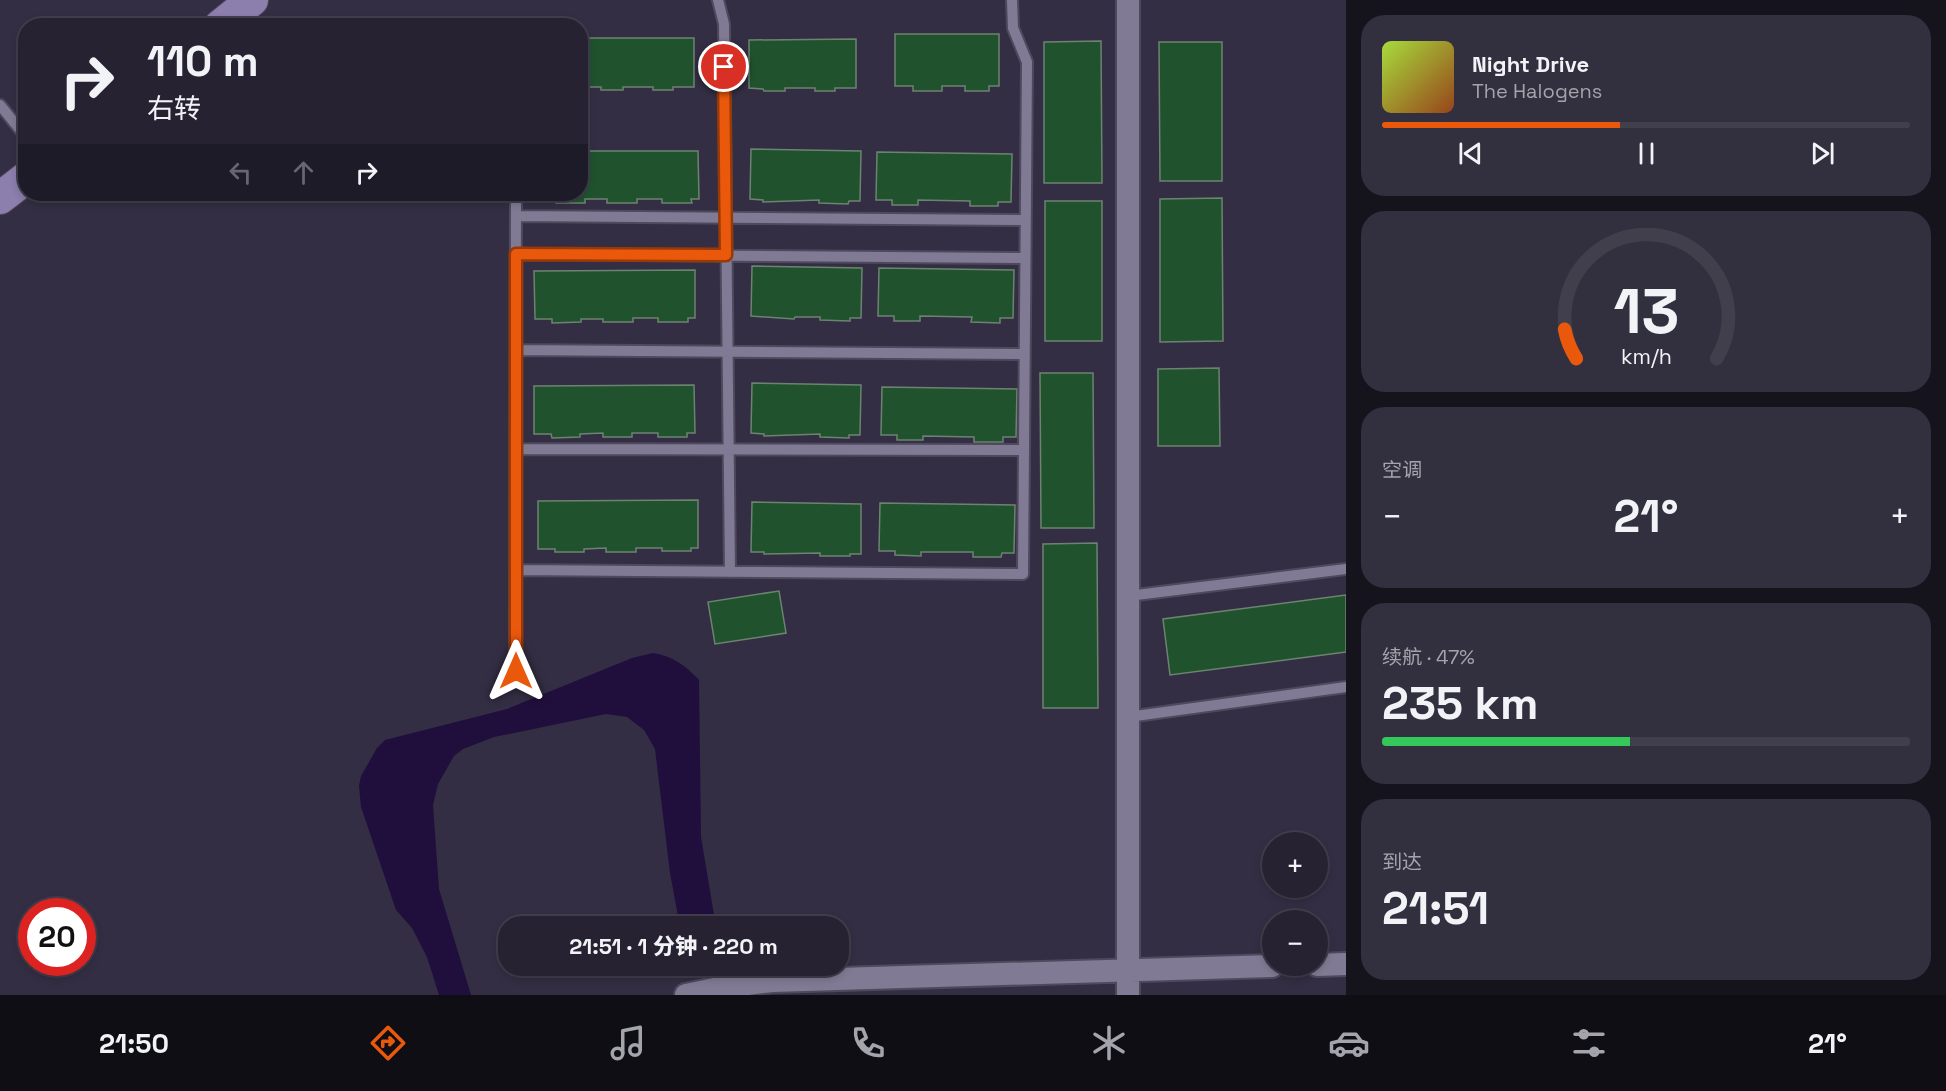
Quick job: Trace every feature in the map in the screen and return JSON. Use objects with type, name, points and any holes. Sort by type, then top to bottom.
[{"type":"street","points":[[230,18],[252,0]]},
{"type":"street","points":[[1128,0],[1128,995]]},
{"type":"street","points":[[0,198],[18,184]]},
{"type":"street","points":[[1328,964],[1346,964]]},
{"type":"street","points":[[686,995],[742,990],[772,981],[1262,966]]},
{"type":"lane","points":[[718,0],[724,24],[730,572]]},
{"type":"lane","points":[[516,570],[1023,574],[1027,62],[1013,28],[1012,0]]},
{"type":"lane","points":[[0,105],[18,127]]},
{"type":"lane","points":[[516,201],[516,671]]},
{"type":"lane","points":[[516,216],[1025,220]]},
{"type":"lane","points":[[516,254],[1025,258]]},
{"type":"lane","points":[[516,350],[1024,354]]},
{"type":"lane","points":[[516,449],[1023,450]]},
{"type":"lane","points":[[1128,596],[1346,568]]},
{"type":"lane","points":[[1128,717],[1346,687]]},
{"type":"shaded area","points":[[653,653],[667,657],[679,662],[699,680],[701,837],[714,916],[678,916],[670,873],[655,749],[644,730],[627,717],[606,714],[494,737],[463,749],[454,756],[438,784],[433,805],[439,889],[471,995],[439,995],[427,957],[412,928],[396,910],[361,807],[359,786],[361,776],[377,748],[385,740],[507,709],[632,658]]},
{"type":"building","points":[[895,34],[999,34],[999,86],[989,86],[989,91],[965,91],[965,86],[942,86],[942,91],[913,91],[913,86],[895,86]]},
{"type":"building","points":[[588,38],[694,38],[694,87],[673,87],[673,90],[623,87],[623,90],[601,90],[601,87],[588,87]]},
{"type":"building","points":[[856,39],[856,88],[815,91],[815,88],[785,88],[785,91],[764,91],[749,88],[749,40]]},
{"type":"building","points":[[1101,41],[1102,183],[1044,183],[1044,42]]},
{"type":"building","points":[[1159,42],[1222,42],[1222,181],[1160,181]]},
{"type":"building","points":[[751,149],[861,151],[860,201],[849,201],[848,204],[819,203],[819,200],[763,202],[763,200],[750,199]]},
{"type":"building","points":[[588,151],[698,151],[699,199],[691,199],[692,203],[662,203],[662,199],[637,199],[637,203],[607,203],[607,199],[588,199]]},
{"type":"building","points":[[877,152],[1012,154],[1011,202],[998,202],[998,206],[970,206],[970,201],[918,200],[918,205],[892,205],[892,200],[876,200]]},
{"type":"building","points":[[1222,198],[1223,341],[1160,342],[1160,199]]},
{"type":"building","points":[[556,201],[585,201],[585,203],[556,203]]},
{"type":"building","points":[[1045,201],[1102,201],[1102,341],[1045,341]]},
{"type":"building","points":[[752,266],[862,268],[861,318],[850,318],[850,321],[820,320],[820,317],[795,317],[794,319],[751,316]]},
{"type":"building","points":[[879,268],[1014,270],[1013,318],[1000,318],[1000,323],[971,322],[972,317],[920,316],[920,321],[894,321],[894,316],[878,316]]},
{"type":"building","points":[[695,270],[695,318],[688,318],[688,322],[658,322],[658,318],[633,318],[633,322],[581,319],[581,322],[552,323],[552,319],[535,319],[534,271]]},
{"type":"building","points":[[1219,368],[1220,446],[1158,446],[1158,369]]},
{"type":"building","points":[[1040,373],[1093,373],[1094,528],[1041,528]]},
{"type":"building","points":[[752,383],[861,385],[860,435],[849,435],[849,438],[820,437],[820,434],[764,436],[764,434],[751,433]]},
{"type":"building","points":[[694,385],[695,433],[687,433],[687,437],[658,437],[658,433],[632,433],[632,437],[603,437],[603,433],[552,438],[551,434],[534,434],[534,386]]},
{"type":"building","points":[[882,387],[1017,389],[1016,437],[1003,437],[1003,442],[974,442],[974,437],[923,436],[923,440],[897,440],[897,435],[881,435]]},
{"type":"building","points":[[698,500],[698,548],[691,548],[691,551],[636,548],[636,552],[606,552],[606,548],[584,549],[584,552],[555,552],[555,549],[538,549],[538,501]]},
{"type":"building","points":[[752,502],[861,504],[861,554],[820,556],[820,553],[764,554],[764,552],[751,552]]},
{"type":"building","points":[[880,503],[1015,505],[1014,553],[1002,553],[1001,557],[973,557],[973,552],[921,552],[921,556],[895,555],[895,551],[879,551]]},
{"type":"building","points":[[1097,543],[1098,708],[1043,708],[1043,544]]},
{"type":"building","points":[[779,591],[786,633],[715,644],[708,602]]},
{"type":"building","points":[[1346,595],[1346,652],[1170,675],[1163,619]]},
{"type":"route","points":[[516,671],[516,254],[726,255],[724,67]]}]
